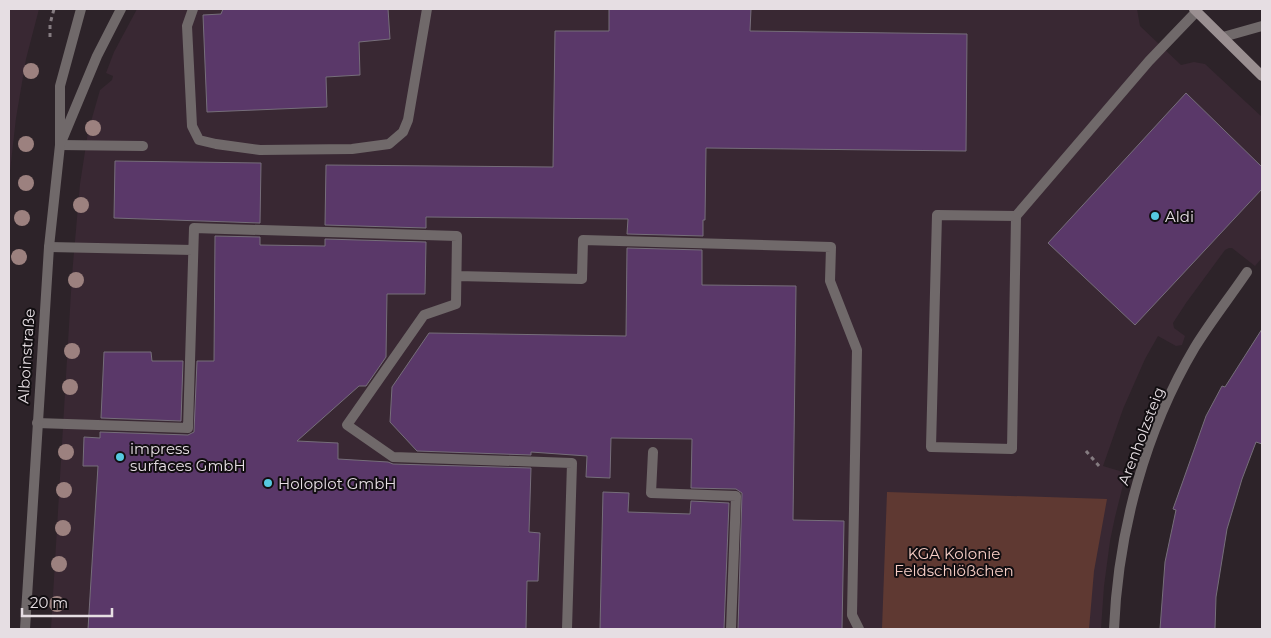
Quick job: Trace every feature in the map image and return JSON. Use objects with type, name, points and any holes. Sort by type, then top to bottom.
[{"type":"main road","points":[[1195,10],[1262,76]]},
{"type":"street","name":"Alboinstraße","points":[[25,629],[49,247],[60,145],[60,86],[81,9]]},
{"type":"street","name":"Alboinstraße","points":[[60,145],[97,56],[121,9]]},
{"type":"street","points":[[193,9],[188,26],[192,126],[200,140],[260,150],[352,149],[388,144],[403,132],[408,120],[427,9]]},
{"type":"street","points":[[1016,216],[937,215],[931,447],[1012,449],[1016,216],[1195,10]]},
{"type":"street","points":[[1223,37],[1262,26]]},
{"type":"street","points":[[60,145],[143,146]]},
{"type":"street","points":[[37,422],[188,428],[194,228],[458,236],[456,304],[424,315],[347,425],[392,457],[572,463],[567,629]]},
{"type":"street","points":[[456,276],[582,279],[583,240],[831,247],[830,281],[857,350],[852,615],[859,629]]},
{"type":"street","points":[[49,247],[193,250]]},
{"type":"street","name":"Arenholzsteig","points":[[1114,629],[1118,582],[1130,510],[1156,430],[1171,394],[1195,348],[1247,272]]},
{"type":"street","points":[[653,452],[651,493],[736,496],[731,629]]},
{"type":"path","points":[[1086,451],[1098,466]]},
{"type":"shaded area","points":[[9,9],[39,9],[26,59],[16,118],[9,180]]},
{"type":"shaded area","points":[[137,9],[1137,9],[1140,26],[1181,65],[1194,62],[1205,64],[1262,117],[1262,258],[1255,266],[1232,248],[1225,250],[1173,323],[1174,328],[1185,336],[1182,345],[1176,346],[1158,336],[1145,359],[1123,409],[1103,466],[1123,472],[1125,477],[1110,541],[1101,629],[51,629],[72,275],[80,184],[88,132],[100,90],[112,80],[113,76],[106,73],[114,52]]},
{"type":"green space","name":"KGA Kolonie Feldschlößchen","points":[[887,492],[1107,499],[1094,571],[1089,629],[882,629]]},
{"type":"building","points":[[223,9],[388,9],[390,39],[359,42],[360,75],[326,77],[327,107],[207,112],[203,15],[221,14]]},
{"type":"building","points":[[609,9],[751,9],[750,31],[967,34],[966,151],[706,148],[703,236],[627,234],[628,219],[426,217],[426,228],[325,225],[326,165],[553,167],[555,31],[609,31]]},
{"type":"building","name":"Aldi","points":[[1186,93],[1262,167],[1262,189],[1135,325],[1048,243]]},
{"type":"building","points":[[115,161],[261,163],[260,223],[114,218]]},
{"type":"building","points":[[215,236],[260,237],[260,245],[325,246],[325,239],[426,242],[425,294],[387,294],[386,357],[366,386],[359,386],[297,441],[338,443],[338,459],[388,462],[393,464],[531,468],[529,532],[540,533],[538,581],[527,581],[526,629],[88,629],[98,466],[83,466],[84,437],[100,438],[100,432],[188,435],[194,432],[197,361],[214,361]]},
{"type":"building","points":[[627,248],[702,250],[702,285],[796,286],[793,520],[844,521],[842,629],[738,629],[742,493],[736,489],[691,488],[692,439],[611,438],[610,478],[586,477],[587,456],[531,452],[531,455],[417,451],[390,422],[392,387],[429,333],[626,336]]},
{"type":"building","points":[[1262,329],[1262,444],[1256,442],[1242,479],[1227,529],[1216,597],[1215,629],[1160,629],[1165,562],[1176,510],[1173,509],[1206,416],[1222,386],[1225,387]]},
{"type":"building","points":[[104,352],[151,352],[152,361],[183,361],[181,421],[101,418]]},
{"type":"building","points":[[603,492],[629,493],[628,512],[690,514],[691,501],[729,503],[724,629],[600,629]]},
{"type":"place","name":"Aldi","points":[[1155,216]]},
{"type":"place","name":"impress surfaces GmbH","points":[[120,457]]},
{"type":"place","name":"Holoplot GmbH","points":[[268,483]]}]
